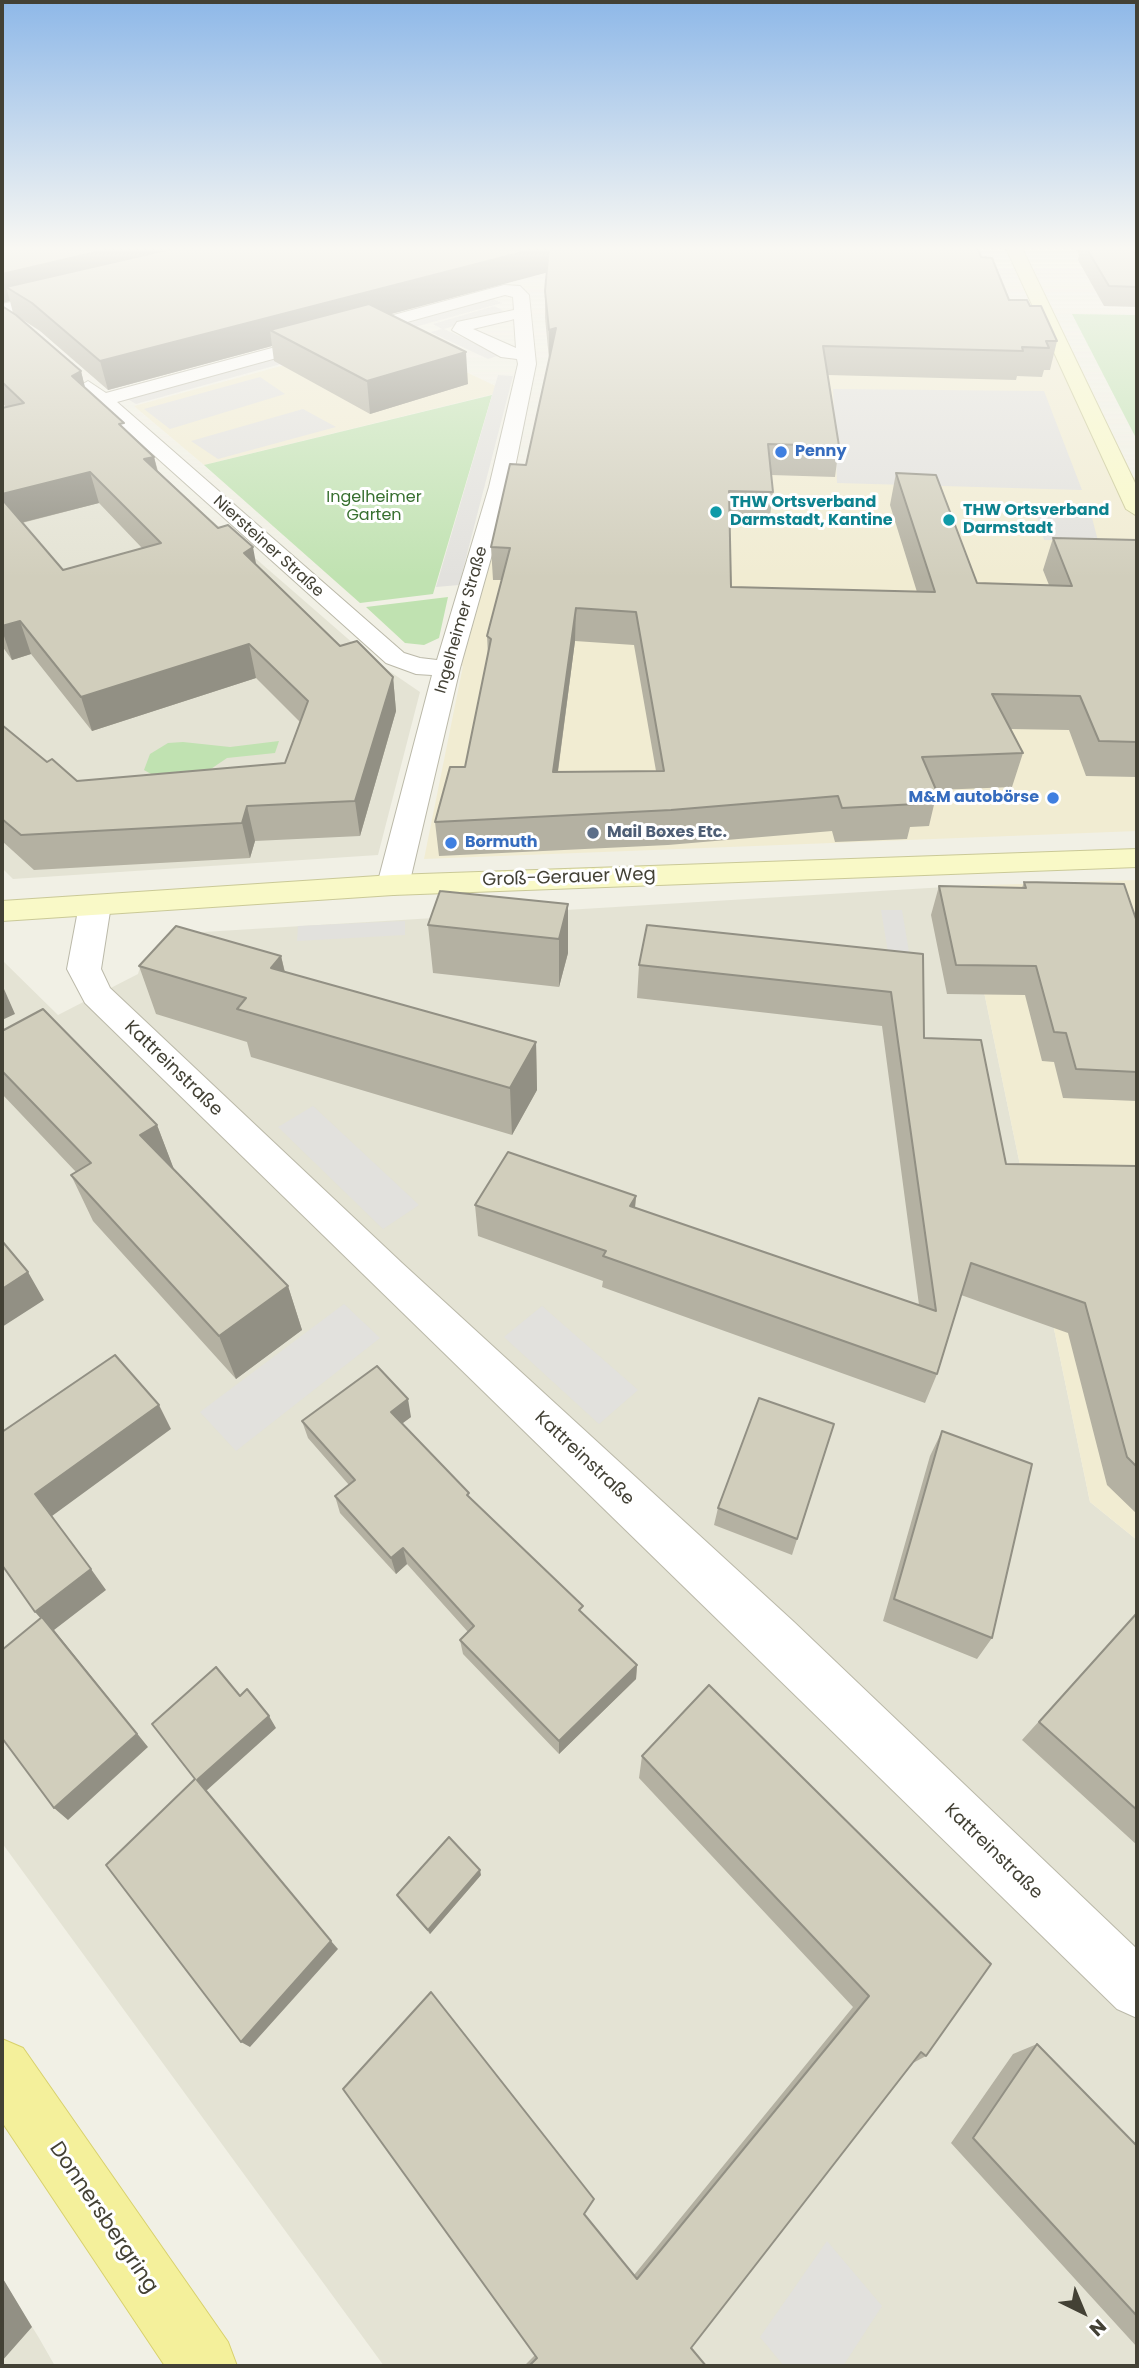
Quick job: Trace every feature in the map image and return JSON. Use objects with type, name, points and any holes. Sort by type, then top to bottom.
[{"type":"main road","points":[[1065,357],[1137,509]]},
{"type":"main road","name":"Groß-Gerauer Weg","points":[[2,911],[393,885],[1137,858]]},
{"type":"main road","name":"Donnersbergring","points":[[2,2069],[204,2366]]},
{"type":"street","points":[[102,400],[257,357]]},
{"type":"street","name":"Ingelheimer Straße","points":[[393,885],[447,668],[500,487],[526,357]]},
{"type":"street","name":"Niersteiner Straße","points":[[72,373],[395,658],[416,666],[447,668]]},
{"type":"street","name":"Kattreinstraße","points":[[95,905],[84,969],[97,995],[379,1266],[776,1640],[1137,1989]]},
{"type":"shaded area","points":[[272,357],[308,357],[136,404],[124,397]]},
{"type":"shaded area","points":[[316,357],[434,357],[506,391],[204,465],[134,406]]},
{"type":"shaded area","points":[[849,357],[1066,357],[1122,478],[1137,477],[1137,831],[424,859],[463,666],[447,668],[501,480],[715,378]]},
{"type":"shaded area","points":[[498,375],[513,376],[459,585],[436,587]]},
{"type":"shaded area","points":[[260,377],[285,394],[170,429],[144,409]]},
{"type":"shaded area","points":[[833,389],[1044,391],[1082,490],[837,483]]},
{"type":"shaded area","points":[[303,409],[336,427],[218,459],[191,441]]},
{"type":"shaded area","points":[[139,457],[370,658],[420,692],[378,855],[13,879],[2,868],[2,492]]},
{"type":"shaded area","points":[[1033,505],[1089,506],[1098,541],[1044,540]]},
{"type":"shaded area","points":[[1137,880],[1137,1540],[1090,1502],[962,886]]},
{"type":"shaded area","points":[[962,886],[1090,1502],[1137,1540],[1137,2366],[384,2366],[2,1843],[2,960],[58,1015],[138,974],[141,964],[203,932]]},
{"type":"shaded area","points":[[881,910],[902,910],[911,964],[890,964]]},
{"type":"shaded area","points":[[405,921],[405,935],[297,941],[298,926]]},
{"type":"shaded area","points":[[313,1106],[419,1205],[383,1229],[278,1127]]},
{"type":"shaded area","points":[[344,1304],[380,1338],[236,1451],[200,1412]]},
{"type":"shaded area","points":[[542,1306],[638,1390],[599,1424],[504,1337]]},
{"type":"shaded area","points":[[827,2241],[882,2306],[843,2366],[784,2366],[760,2337]]},
{"type":"shaded area","points":[[2,2278],[39,2338],[55,2366],[2,2366]]},
{"type":"green space","points":[[1094,357],[1137,357],[1137,440]]},
{"type":"green space","name":"Ingelheimer Garten","points":[[492,395],[433,594],[360,603],[204,465]]},
{"type":"green space","points":[[448,597],[439,638],[424,645],[405,643],[366,607]]},
{"type":"green space","points":[[279,741],[275,753],[227,758],[202,775],[160,779],[144,770],[150,754],[168,743],[230,747]]},
{"type":"building","points":[[2,357],[64,357],[81,371],[72,376],[124,423],[119,424],[154,457],[144,459],[218,528],[228,525],[253,547],[244,553],[340,646],[357,641],[393,677],[355,801],[247,806],[242,823],[21,835],[2,819],[2,725],[47,762],[52,759],[77,781],[285,763],[308,701],[249,644],[81,697],[20,621],[2,626],[2,499],[63,570],[161,543],[90,472],[2,494],[2,408],[24,403],[2,382]]},
{"type":"building","points":[[95,357],[117,357],[100,361]]},
{"type":"building","points":[[320,357],[451,357],[367,381]]},
{"type":"building","points":[[550,357],[825,357],[839,446],[768,444],[773,492],[729,491],[731,587],[935,592],[896,473],[936,475],[977,583],[1072,586],[1053,538],[1137,540],[1137,742],[1099,741],[1080,696],[992,694],[1023,753],[922,757],[937,792],[911,793],[916,804],[842,808],[838,796],[671,810],[435,822],[450,767],[465,767],[491,639],[487,636],[510,548],[491,547],[510,464],[526,465]],"holes":[[[576,608],[636,612],[664,771],[553,772]]]},
{"type":"building","points":[[1024,882],[1124,884],[1137,922],[1137,1072],[1076,1069],[1066,1033],[1054,1032],[1036,966],[956,965],[939,886],[1026,888]]},
{"type":"building","points":[[440,891],[568,904],[559,939],[428,925]]},
{"type":"building","points":[[647,925],[923,954],[924,1038],[981,1040],[1006,1164],[1137,1166],[1137,1467],[1127,1457],[1085,1303],[971,1263],[937,1374],[603,1256],[606,1251],[475,1205],[508,1152],[636,1196],[630,1206],[936,1311],[891,992],[639,965]]},
{"type":"building","points":[[176,926],[281,956],[271,968],[536,1042],[510,1088],[237,1009],[246,998],[139,966]]},
{"type":"building","points":[[43,1009],[157,1125],[140,1135],[288,1286],[219,1336],[71,1175],[91,1163],[2,1071],[2,1031]]},
{"type":"building","points":[[2,1241],[28,1272],[2,1289]]},
{"type":"building","points":[[115,1355],[159,1405],[35,1494],[91,1569],[35,1612],[2,1565],[2,1432]]},
{"type":"building","points":[[377,1366],[408,1399],[391,1412],[469,1493],[467,1495],[583,1606],[579,1610],[637,1665],[559,1741],[460,1640],[474,1626],[403,1548],[391,1558],[335,1496],[355,1480],[302,1421]]},
{"type":"building","points":[[759,1398],[834,1424],[797,1539],[718,1508]]},
{"type":"building","points":[[942,1431],[1032,1464],[992,1638],[894,1599]]},
{"type":"building","points":[[1137,1613],[1137,1810],[1039,1722]]},
{"type":"building","points":[[42,1617],[137,1734],[54,1808],[2,1738],[2,1650]]},
{"type":"building","points":[[216,1667],[240,1696],[247,1689],[269,1716],[197,1780],[331,1941],[241,2042],[106,1865],[195,1779],[152,1724]]},
{"type":"building","points":[[709,1685],[991,1964],[926,2056],[921,2052],[691,2348],[706,2366],[529,2366],[537,2358],[343,2089],[431,1992],[594,2199],[584,2214],[637,2279],[869,1996],[642,1756]]},
{"type":"building","points":[[449,1837],[480,1870],[428,1930],[397,1895]]},
{"type":"building","points":[[1037,2044],[1137,2146],[1137,2316],[973,2138]]},
{"type":"place","name":"Penny","points":[[781,452]]},
{"type":"place","name":"THW Ortsverband Darmstadt, Kantine","points":[[716,512]]},
{"type":"place","name":"THW Ortsverband Darmstadt","points":[[949,520]]},
{"type":"place","name":"M&M autobörse","points":[[1053,798]]},
{"type":"place","name":"Mail Boxes Etc.","points":[[593,833]]},
{"type":"place","name":"Bormuth","points":[[451,843]]}]
